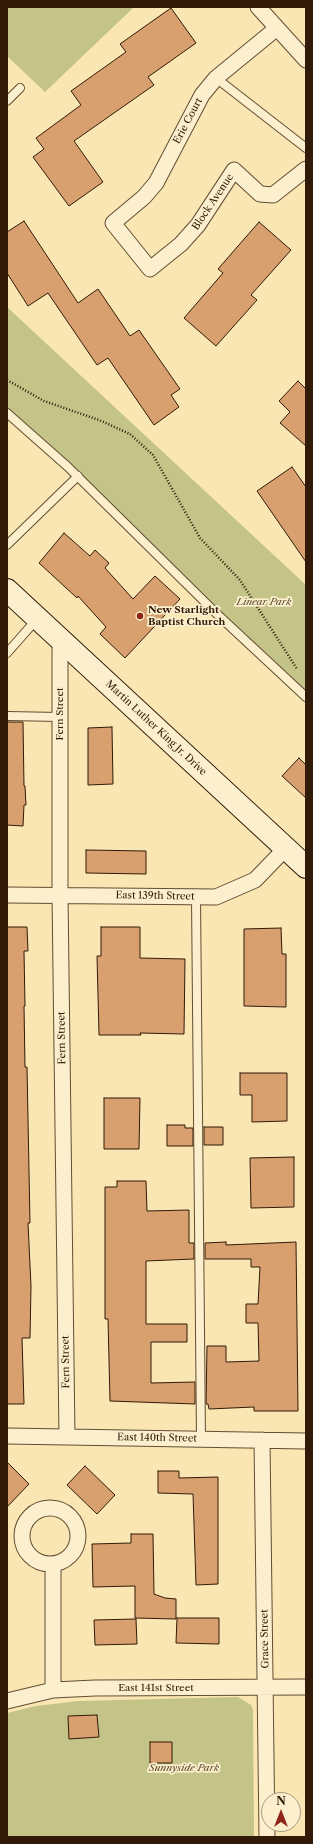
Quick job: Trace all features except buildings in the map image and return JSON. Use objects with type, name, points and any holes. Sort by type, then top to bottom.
[{"type":"main road","name":"Martin Luther King Jr. Drive","points":[[7,590],[306,867]]},
{"type":"street","points":[[258,7],[306,60]]},
{"type":"street","name":"Erie Court","points":[[113,223],[144,197],[156,183],[202,95],[216,78],[276,28]]},
{"type":"street","name":"Block Avenue","points":[[113,223],[150,269],[181,244],[198,225],[234,170],[260,194],[273,195],[306,169]]},
{"type":"street","name":"Fern Street","points":[[60,639],[60,896],[67,1437]]},
{"type":"street","name":"East 139th Street","points":[[7,895],[216,897],[255,880],[286,848]]},
{"type":"street","name":"East 140th Street","points":[[7,1436],[306,1441]]},
{"type":"street","name":"Grace Street","points":[[262,1440],[267,1837]]},
{"type":"street","points":[[53,1564],[54,1690]]},
{"type":"street","name":"East 141st Street","points":[[7,1701],[54,1690],[102,1688],[306,1687]]},
{"type":"lane","points":[[216,78],[306,148]]},
{"type":"lane","points":[[7,101],[20,88]]},
{"type":"lane","points":[[7,413],[78,476],[218,615],[306,697]]},
{"type":"lane","points":[[7,545],[78,476]]},
{"type":"lane","points":[[7,653],[38,619]]},
{"type":"lane","points":[[7,716],[60,717]]},
{"type":"lane","points":[[196,897],[201,1439]]},
{"type":"path","points":[[7,380],[44,401],[99,420],[130,434],[153,455],[200,538],[240,580],[293,663],[302,673]]},
{"type":"green space","points":[[7,7],[134,7],[45,92],[7,56]]},
{"type":"green space","name":"Linear Park","points":[[7,307],[306,585],[306,697],[7,413]]},
{"type":"green space","name":"Sunnyside Park","points":[[238,1697],[251,1705],[253,1710],[254,1837],[7,1837],[7,1713],[36,1706],[78,1701]]},
{"type":"place","name":"New Starlight Baptist Church","points":[[140,616]]}]
